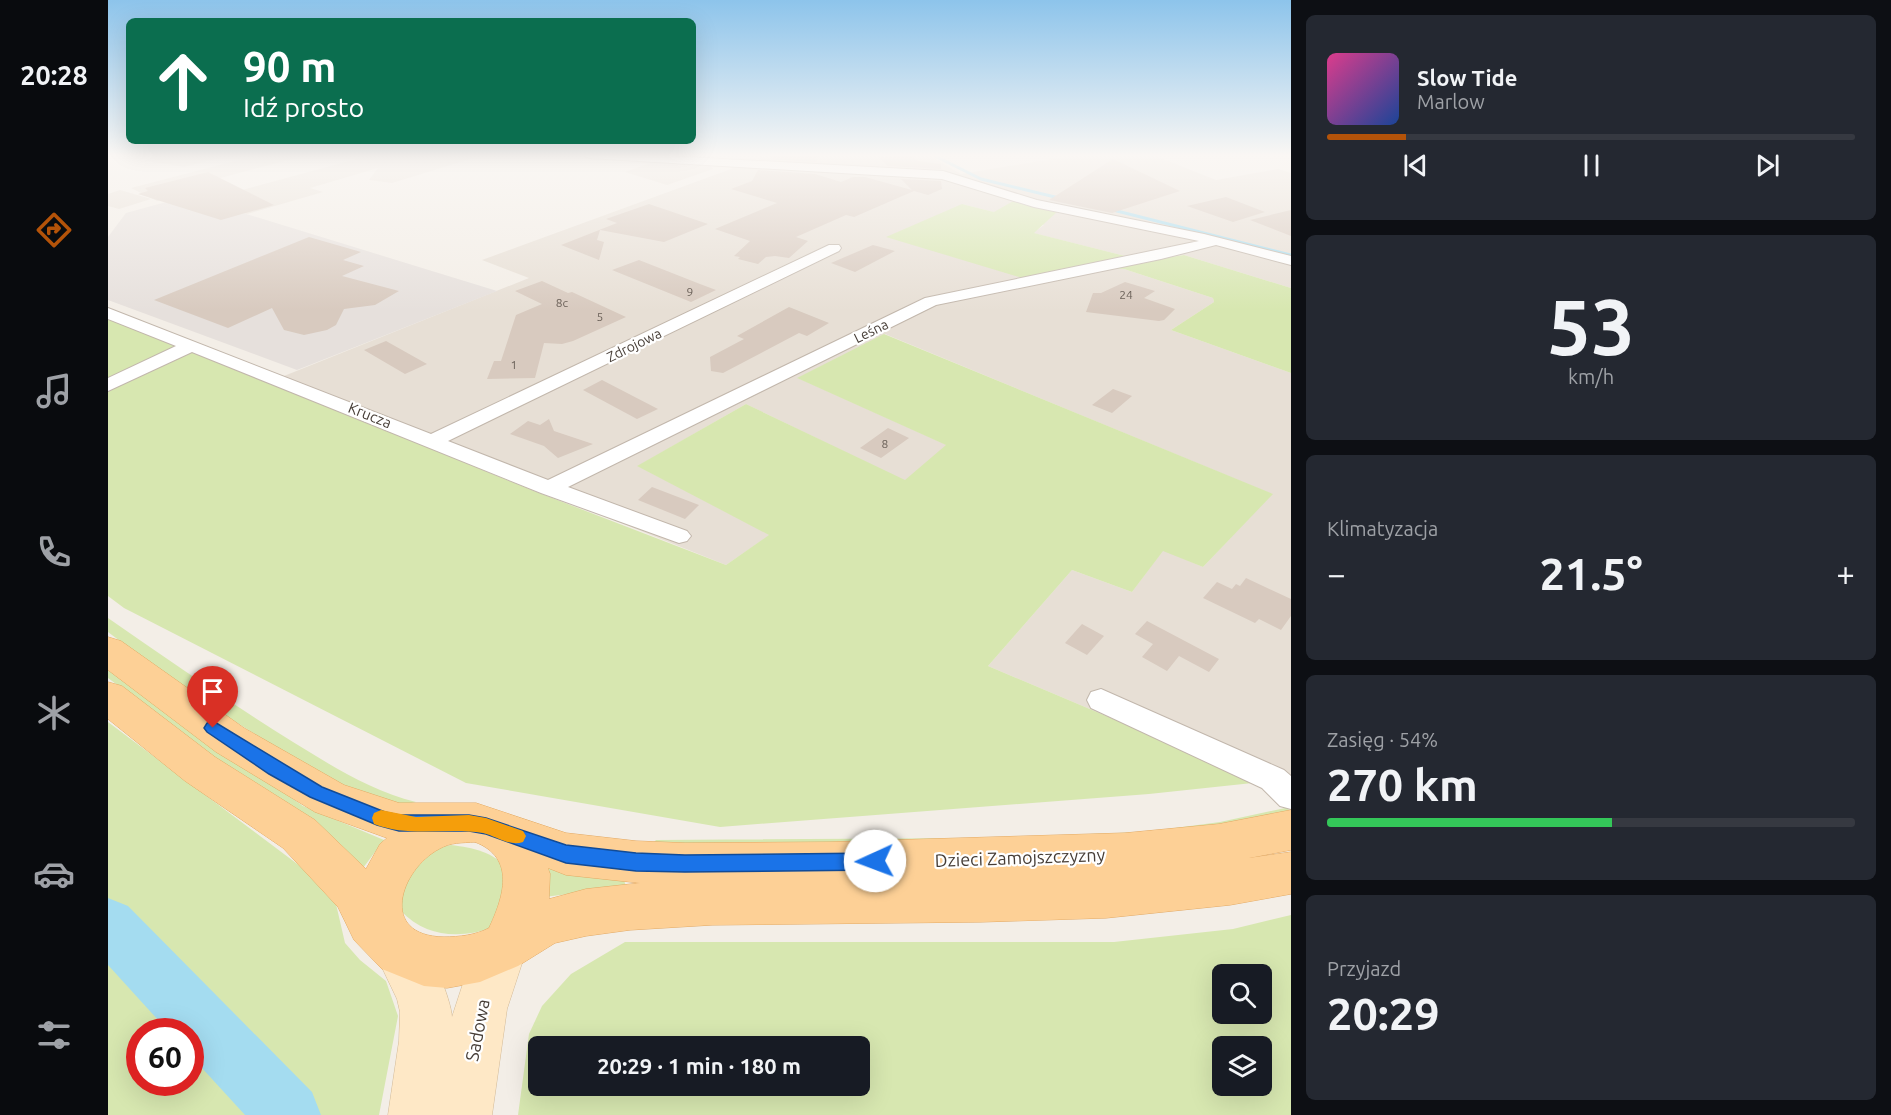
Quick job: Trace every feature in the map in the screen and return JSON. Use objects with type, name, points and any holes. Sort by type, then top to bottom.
[{"type":"main road","points":[[108,651],[230,740],[330,799],[399,823],[478,824],[500,830],[514,841],[523,854],[528,869],[529,889],[518,927],[505,946]]},
{"type":"main road","points":[[108,697],[200,769],[299,834],[355,891],[371,923],[391,944],[415,979],[425,1009],[426,1038],[416,1115]]},
{"type":"main road","points":[[452,823],[424,834],[410,845],[388,872],[381,888],[379,904],[391,944],[417,959],[437,962],[481,957],[543,924],[564,917],[635,907],[735,902],[1114,896],[1227,884],[1291,873]]},
{"type":"main road","name":"Dzieci Zamojszczyzny","points":[[500,830],[566,854],[636,862],[685,864],[830,863],[1125,854],[1219,844],[1291,830]]},
{"type":"main road","name":"Sadowa","points":[[464,1115],[480,1008],[487,982],[505,946]]},
{"type":"street","points":[[1056,207],[1216,241],[1291,261]]},
{"type":"street","name":"Leśna","points":[[549,488],[931,301],[1161,255],[1216,241]]},
{"type":"street","name":"Zdrojowa","points":[[432,441],[834,248]]},
{"type":"street","name":"Krucza","points":[[108,313],[549,488],[679,536]]},
{"type":"street","points":[[108,385],[190,346]]},
{"type":"street","points":[[1101,700],[1274,779],[1291,796]]},
{"type":"shaded area","points":[[148,207],[224,207],[497,291],[297,370],[108,300],[108,237],[126,213]]},
{"type":"shaded area","points":[[223,207],[271,207],[247,214]]},
{"type":"shaded area","points":[[627,207],[969,207],[1108,268],[1124,269],[1213,298],[1214,302],[1171,330],[1291,373],[1291,780],[1262,782],[988,666],[1072,570],[1132,592],[1163,550],[1203,567],[1272,494],[885,334],[798,378],[947,445],[905,481],[746,404],[638,466],[770,535],[726,565],[269,382],[529,278],[482,260]]},
{"type":"shaded area","points":[[974,207],[1291,207],[1291,288],[1184,255],[1145,261],[1033,233],[1044,225]]},
{"type":"green space","points":[[955,207],[974,207],[994,212],[1003,207],[1042,207],[1058,211],[1034,233],[1145,261],[1184,255],[1291,288],[1291,373],[1171,330],[1214,302],[1213,298],[1124,269],[1108,268],[1039,283],[886,237]]},
{"type":"green space","points":[[108,316],[534,491],[726,565],[769,535],[637,466],[746,404],[905,480],[946,445],[797,378],[884,334],[1273,494],[1203,567],[1163,551],[1132,592],[1072,570],[988,666],[1262,782],[1149,794],[720,827],[466,783],[124,608],[108,596]]},
{"type":"green space","points":[[108,618],[223,697],[322,760],[368,785],[416,802],[402,805],[348,787],[315,772],[185,690],[108,632]]},
{"type":"green space","points":[[108,669],[303,806],[384,840],[363,868],[108,678]]},
{"type":"green space","points":[[108,722],[312,875],[336,904],[345,943],[360,960],[386,981],[398,1016],[379,1115],[108,1115]]},
{"type":"green space","points":[[1290,807],[1287,813],[1278,816],[1113,839],[651,845],[656,840],[985,838],[1145,832],[1220,822]]},
{"type":"green space","points":[[451,845],[482,851],[508,869],[494,927],[469,933],[445,934],[422,927],[401,911],[402,873],[430,849]]},
{"type":"green space","points":[[542,866],[623,876],[626,887],[544,897]]},
{"type":"green space","points":[[1291,915],[1291,1115],[518,1115],[528,1041],[528,1096],[870,1096],[870,1036],[529,1036],[542,1006],[571,974],[625,942],[1114,942],[1233,929]]},
{"type":"building","points":[[180,207],[267,207],[221,220]]},
{"type":"building","points":[[640,207],[658,207],[708,224],[664,242],[600,230],[597,240],[604,242],[599,260],[561,245],[617,223],[606,219]]},
{"type":"building","points":[[767,207],[877,207],[854,217],[846,215],[796,237],[808,241],[789,258],[766,257],[758,264],[734,256],[750,241],[715,229]]},
{"type":"building","points":[[1083,207],[1130,207],[1112,213]]},
{"type":"building","points":[[1190,207],[1252,207],[1265,212],[1233,222]]},
{"type":"building","points":[[1291,210],[1291,236],[1250,220]]},
{"type":"building","points":[[309,237],[361,252],[343,260],[364,266],[342,276],[399,291],[375,305],[344,309],[336,325],[327,330],[304,335],[284,330],[272,308],[228,328],[154,300]]},
{"type":"building","points":[[873,245],[895,251],[855,272],[831,263]]},
{"type":"building","points":[[639,260],[716,290],[691,302],[612,270]]},
{"type":"building","points":[[542,281],[626,317],[573,341],[562,344],[544,343],[535,378],[487,379],[494,361],[501,361],[516,315],[542,304],[515,291]]},
{"type":"building","points":[[1125,282],[1155,291],[1144,298],[1175,309],[1164,320],[1159,321],[1086,312],[1093,293],[1101,293]]},
{"type":"building","points":[[789,307],[829,323],[807,336],[799,333],[723,373],[711,371],[710,357],[744,339],[737,336]]},
{"type":"building","points":[[386,341],[427,364],[405,374],[364,350]]},
{"type":"building","points":[[602,380],[658,409],[637,419],[583,390]]},
{"type":"building","points":[[1113,389],[1132,396],[1112,413],[1092,405]]},
{"type":"building","points":[[549,419],[554,431],[593,444],[558,458],[544,446],[510,434],[528,421],[540,425]]},
{"type":"building","points":[[888,428],[909,438],[881,458],[860,448]]},
{"type":"building","points":[[652,487],[699,505],[685,519],[638,500]]},
{"type":"building","points":[[1246,578],[1291,599],[1291,616],[1281,630],[1259,619],[1255,623],[1203,598],[1217,582],[1232,589],[1236,584],[1240,586]]},
{"type":"building","points":[[1147,621],[1219,659],[1209,672],[1179,656],[1167,671],[1142,657],[1153,644],[1135,634]]},
{"type":"building","points":[[1082,624],[1104,636],[1087,655],[1065,643]]},
{"type":"waterway","points":[[1113,210],[1291,255]]},
{"type":"waterway","points":[[108,925],[289,1115]]},
{"type":"slow traffic","points":[[381,818],[416,825],[469,823],[517,836]]},
{"type":"route","points":[[213,728],[302,785],[330,799],[399,823],[416,825],[469,823],[500,830],[566,854],[636,862],[685,864],[875,861]]}]
